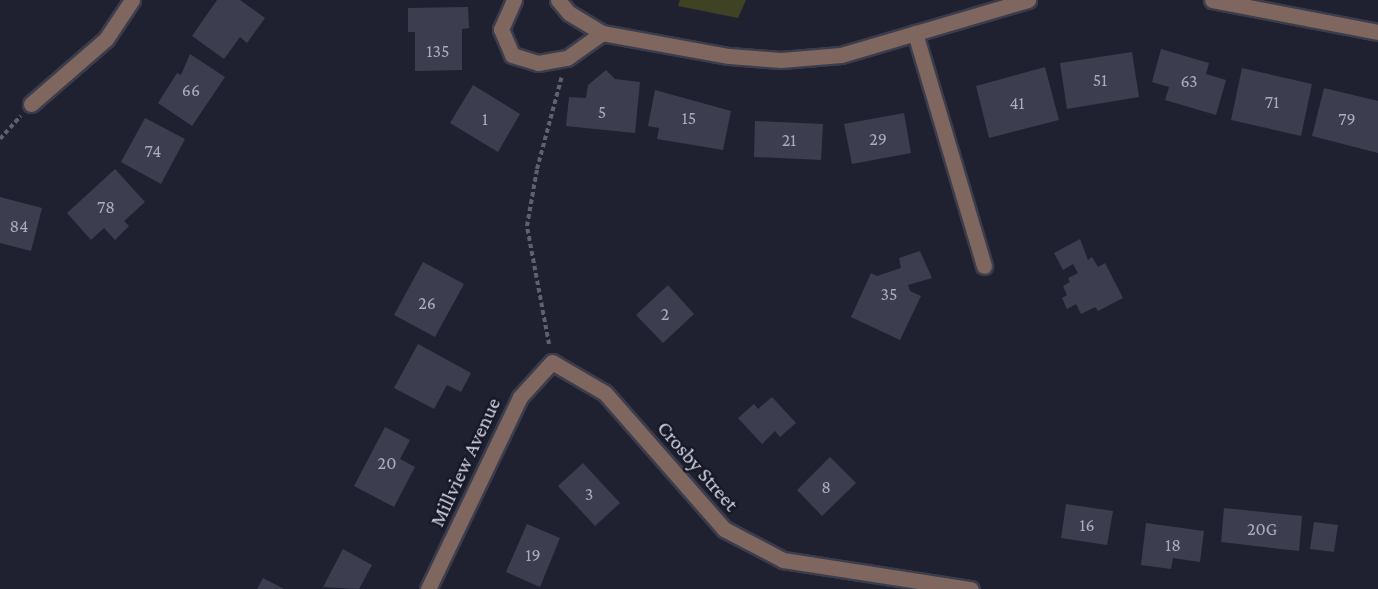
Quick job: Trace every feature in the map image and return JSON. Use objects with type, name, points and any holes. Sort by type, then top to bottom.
[{"type":"street","points":[[31,104],[106,39],[132,0]]},
{"type":"street","points":[[514,0],[501,29],[512,55],[538,63],[567,58],[602,33]]},
{"type":"street","points":[[558,0],[569,13],[602,33],[729,56],[781,60],[841,55],[1028,0]]},
{"type":"street","points":[[1212,0],[1378,32]]},
{"type":"street","points":[[915,33],[984,266]]},
{"type":"street","name":"Millview Avenue","points":[[428,589],[520,397],[552,362]]},
{"type":"street","name":"Crosby Street","points":[[552,362],[605,393],[724,529],[783,560],[971,589]]},
{"type":"path","points":[[552,362],[527,226],[537,169],[567,58]]},
{"type":"path","points":[[0,139],[31,104]]},
{"type":"green space","points":[[680,0],[746,0],[738,18],[678,6]]},
{"type":"building","points":[[217,0],[240,0],[265,18],[247,43],[240,37],[224,59],[192,36]]},
{"type":"building","points":[[468,7],[469,28],[462,29],[462,70],[415,71],[415,32],[408,32],[408,8]]},
{"type":"building","points":[[1161,49],[1209,63],[1206,74],[1226,80],[1216,115],[1165,100],[1169,87],[1152,82]]},
{"type":"building","points":[[1132,52],[1139,97],[1067,109],[1060,63]]},
{"type":"building","points":[[190,54],[225,77],[192,126],[158,103],[177,73],[181,75]]},
{"type":"building","points":[[1045,67],[1059,120],[989,138],[976,86]]},
{"type":"building","points":[[1242,68],[1312,84],[1301,136],[1231,120]]},
{"type":"building","points":[[606,70],[615,79],[640,82],[635,133],[566,126],[569,97],[586,98],[588,85]]},
{"type":"building","points":[[473,85],[520,114],[498,152],[450,123]]},
{"type":"building","points":[[1324,88],[1378,101],[1378,153],[1312,136]]},
{"type":"building","points":[[655,90],[731,111],[723,150],[657,139],[659,128],[648,126]]},
{"type":"building","points":[[904,113],[911,153],[852,164],[844,124]]},
{"type":"building","points":[[145,118],[185,139],[161,184],[121,162]]},
{"type":"building","points":[[755,121],[823,124],[821,160],[754,157]]},
{"type":"building","points":[[115,169],[145,202],[124,221],[129,226],[115,240],[104,228],[91,240],[67,213]]},
{"type":"building","points":[[0,197],[42,208],[31,251],[0,243]]},
{"type":"building","points":[[1080,239],[1088,260],[1092,257],[1098,267],[1105,263],[1123,298],[1098,311],[1095,307],[1081,314],[1076,304],[1067,309],[1062,298],[1067,295],[1063,286],[1070,282],[1068,278],[1078,273],[1073,264],[1063,270],[1054,253]]},
{"type":"building","points":[[920,251],[932,278],[908,285],[910,291],[921,296],[900,340],[851,317],[871,273],[877,276],[901,268],[899,258]]},
{"type":"building","points":[[423,262],[464,284],[435,337],[394,315]]},
{"type":"building","points":[[668,285],[694,314],[663,343],[636,315]]},
{"type":"building","points":[[418,344],[471,373],[461,392],[447,385],[434,409],[394,388]]},
{"type":"building","points":[[772,397],[796,423],[780,437],[775,431],[762,444],[738,418],[754,404],[758,409]]},
{"type":"building","points":[[385,427],[410,440],[400,459],[415,467],[394,507],[354,486]]},
{"type":"building","points":[[830,457],[856,483],[822,516],[797,490]]},
{"type":"building","points":[[583,463],[620,503],[595,526],[558,486]]},
{"type":"building","points":[[1066,504],[1113,511],[1107,545],[1061,538]]},
{"type":"building","points":[[1224,508],[1302,516],[1299,551],[1221,542]]},
{"type":"building","points":[[1314,522],[1338,525],[1334,552],[1310,549]]},
{"type":"building","points":[[1146,523],[1204,531],[1200,562],[1173,558],[1171,569],[1141,565]]},
{"type":"building","points":[[527,524],[560,538],[540,587],[506,572]]},
{"type":"building","points":[[343,549],[372,565],[359,589],[323,587]]},
{"type":"building","points":[[263,578],[284,589],[257,589]]}]
